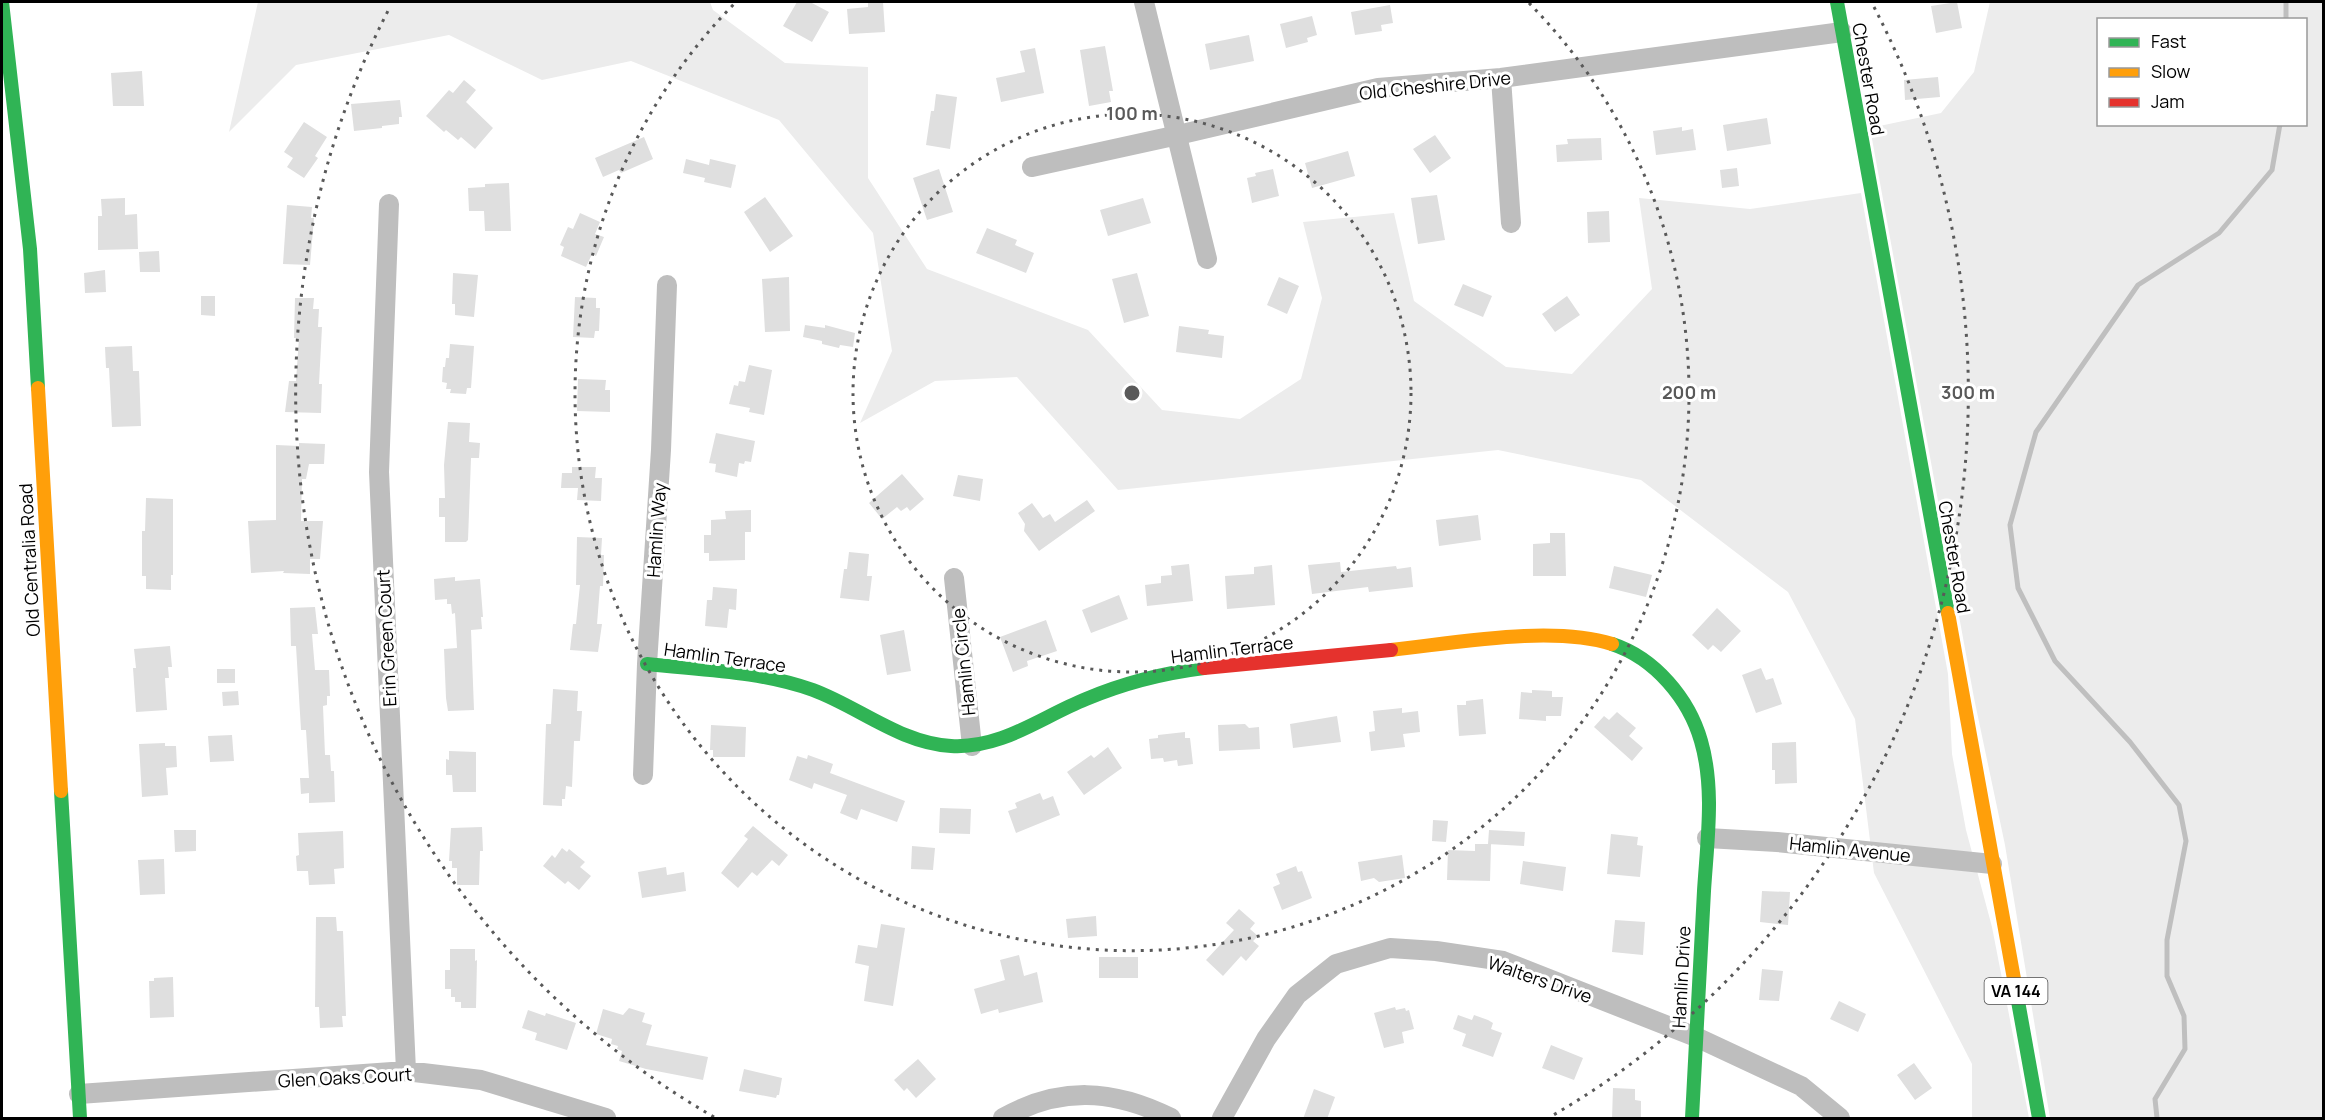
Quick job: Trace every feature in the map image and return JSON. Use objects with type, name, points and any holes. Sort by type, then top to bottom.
[{"type":"street","name":"Old Centralia Road","points":[[2,2],[30,249],[80,1119]]},
{"type":"street","points":[[1144,2],[1207,259]]},
{"type":"street","name":"Chester Road","points":[[1836,2],[2039,1119]]},
{"type":"street","name":"Old Cheshire Drive","points":[[1032,167],[1378,88],[1501,78],[1842,32]]},
{"type":"street","points":[[1501,78],[1511,223]]},
{"type":"street","name":"Erin Green Court","points":[[389,204],[379,472],[405,1071]]},
{"type":"street","name":"Hamlin Way","points":[[643,775],[647,664],[662,450],[667,285]]},
{"type":"street","name":"Hamlin Circle","points":[[954,578],[972,746]]},
{"type":"street","name":"Hamlin Terrace","points":[[647,664],[772,678],[813,691],[846,705],[881,726],[919,742],[972,746],[999,741],[1106,691],[1161,675],[1242,664],[1496,639],[1579,636],[1598,639],[1621,646],[1661,674],[1678,694],[1692,717],[1702,741],[1707,767],[1707,838]]},
{"type":"street","name":"Hamlin Avenue","points":[[1707,838],[1777,842],[1992,864]]},
{"type":"street","name":"Hamlin Drive","points":[[1692,1119],[1707,838]]},
{"type":"street","name":"Walters Drive","points":[[1222,1119],[1266,1039],[1297,995],[1336,964],[1390,948],[1436,951],[1503,962],[1696,1037],[1801,1086],[1840,1119]]},
{"type":"street","name":"Glen Oaks Court","points":[[79,1094],[405,1071],[480,1080],[606,1119]]},
{"type":"street","points":[[1003,1119],[1039,1101],[1062,1095],[1086,1094],[1135,1104],[1171,1119]]},
{"type":"shaded area","points":[[258,2],[710,2],[713,10],[785,63],[868,67],[868,178],[927,269],[1088,330],[1162,410],[1240,419],[1301,379],[1322,298],[1303,222],[1394,213],[1414,301],[1506,367],[1572,374],[1652,289],[1639,198],[1750,209],[1861,193],[1948,674],[1952,754],[1966,830],[1992,927],[2029,1118],[1972,1118],[1972,1064],[1874,873],[1855,719],[1788,592],[1641,480],[1498,450],[1118,490],[1017,377],[935,381],[860,423],[892,351],[873,233],[779,120],[631,61],[542,80],[449,35],[296,65],[229,132]]},
{"type":"shaded area","points":[[1990,2],[2323,2],[2323,1118],[2050,1118],[2005,845],[1974,698],[1870,128],[1941,113],[1974,72]]},
{"type":"building","points":[[797,2],[810,2],[829,12],[812,42],[783,26]]},
{"type":"building","points":[[868,2],[883,2],[885,32],[849,34],[847,9],[868,7]]},
{"type":"building","points":[[1957,2],[1962,28],[1936,33],[1931,6]]},
{"type":"building","points":[[1390,5],[1393,23],[1381,25],[1382,31],[1355,35],[1351,12]]},
{"type":"building","points":[[1312,16],[1317,35],[1307,38],[1308,42],[1286,48],[1280,24]]},
{"type":"building","points":[[1249,35],[1254,61],[1210,70],[1205,44]]},
{"type":"building","points":[[1105,46],[1113,91],[1109,91],[1111,102],[1089,106],[1080,50]]},
{"type":"building","points":[[1035,48],[1044,93],[1001,102],[996,78],[1025,72],[1020,51]]},
{"type":"building","points":[[142,71],[144,106],[113,106],[111,73]]},
{"type":"building","points":[[1938,77],[1940,97],[1905,100],[1904,80]]},
{"type":"building","points":[[464,80],[476,90],[466,102],[493,128],[475,149],[461,137],[458,140],[446,130],[444,132],[426,116],[449,90],[453,93]]},
{"type":"building","points":[[936,94],[957,97],[950,149],[926,145]]},
{"type":"building","points":[[400,100],[402,117],[399,117],[399,124],[354,131],[351,104]]},
{"type":"building","points":[[1767,118],[1771,144],[1727,151],[1723,125]]},
{"type":"building","points":[[304,122],[327,137],[315,156],[318,158],[304,178],[287,167],[293,158],[284,152]]},
{"type":"building","points":[[1682,127],[1682,131],[1693,129],[1696,150],[1656,155],[1653,131]]},
{"type":"building","points":[[1435,135],[1451,158],[1430,173],[1413,149]]},
{"type":"building","points":[[644,137],[653,159],[621,173],[619,170],[603,177],[595,158]]},
{"type":"building","points":[[1601,138],[1602,160],[1557,162],[1556,145],[1568,144],[1567,139]]},
{"type":"building","points":[[1348,151],[1355,176],[1312,188],[1305,163]]},
{"type":"building","points":[[686,159],[709,165],[710,159],[736,165],[731,188],[704,182],[705,178],[683,173]]},
{"type":"building","points":[[1737,168],[1739,186],[1722,188],[1720,170]]},
{"type":"building","points":[[939,169],[953,212],[927,220],[913,178]]},
{"type":"building","points":[[1273,169],[1279,196],[1252,203],[1247,178],[1256,176],[1255,173]]},
{"type":"building","points":[[509,183],[511,231],[485,231],[484,211],[469,211],[468,188],[485,187],[485,184]]},
{"type":"building","points":[[1437,195],[1445,240],[1418,244],[1411,198]]},
{"type":"building","points":[[765,197],[793,236],[770,252],[744,212]]},
{"type":"building","points":[[125,198],[125,215],[137,214],[138,249],[98,250],[98,216],[102,216],[101,199]]},
{"type":"building","points":[[1143,198],[1151,223],[1108,236],[1100,210]]},
{"type":"building","points":[[287,205],[312,207],[311,218],[314,218],[310,265],[283,264]]},
{"type":"building","points":[[1609,211],[1610,242],[1588,243],[1587,212]]},
{"type":"building","points":[[580,213],[600,222],[595,234],[604,237],[596,256],[592,254],[586,267],[561,256],[564,247],[560,245],[568,227],[573,229]]},
{"type":"building","points":[[987,228],[1017,240],[1015,245],[1034,253],[1026,273],[976,253]]},
{"type":"building","points":[[159,251],[160,272],[140,272],[139,252]]},
{"type":"building","points":[[105,270],[106,292],[85,293],[84,273]]},
{"type":"building","points":[[453,273],[478,275],[474,317],[455,315],[455,304],[452,304]]},
{"type":"building","points":[[1137,273],[1149,316],[1124,323],[1112,279]]},
{"type":"building","points":[[789,277],[790,331],[765,332],[762,279]]},
{"type":"building","points":[[1279,277],[1299,286],[1287,314],[1267,305]]},
{"type":"building","points":[[1463,284],[1492,296],[1483,317],[1454,305]]},
{"type":"building","points":[[201,296],[215,296],[215,316],[201,315]]},
{"type":"building","points":[[1567,296],[1580,315],[1555,332],[1542,314]]},
{"type":"building","points":[[575,297],[596,298],[596,308],[600,308],[599,331],[595,331],[594,338],[573,337]]},
{"type":"building","points":[[295,298],[314,298],[313,309],[319,309],[318,327],[322,327],[319,384],[322,384],[321,413],[285,412],[289,381],[296,381],[299,338],[294,338]]},
{"type":"building","points":[[805,325],[825,328],[825,325],[855,333],[853,347],[840,345],[839,348],[803,337]]},
{"type":"building","points":[[1179,326],[1209,330],[1208,334],[1224,336],[1222,358],[1176,352]]},
{"type":"building","points":[[450,344],[474,346],[471,388],[467,388],[466,394],[450,393],[451,389],[446,389],[447,383],[442,382],[443,367],[445,367],[446,358],[449,358]]},
{"type":"building","points":[[132,346],[133,371],[139,371],[141,426],[112,427],[109,368],[106,368],[105,347]]},
{"type":"building","points":[[749,365],[772,370],[764,415],[749,412],[750,408],[729,404],[734,385],[738,386],[739,381],[745,382]]},
{"type":"building","points":[[578,379],[606,380],[605,390],[610,390],[610,412],[577,411]]},
{"type":"building","points":[[448,422],[470,423],[469,442],[480,443],[479,458],[471,458],[468,540],[466,542],[445,542],[445,517],[439,517],[439,498],[445,498],[444,465]]},
{"type":"building","points":[[716,433],[755,441],[751,462],[739,463],[737,477],[715,472],[716,464],[709,463]]},
{"type":"building","points":[[299,443],[325,444],[324,464],[309,464],[306,479],[302,479],[301,521],[323,521],[320,559],[310,559],[310,574],[283,573],[284,571],[251,573],[248,521],[276,520],[276,445],[299,446]]},
{"type":"building","points":[[572,467],[596,467],[595,478],[602,478],[601,501],[577,500],[578,488],[561,488],[562,473],[572,473]]},
{"type":"building","points":[[902,474],[924,499],[910,511],[907,507],[901,511],[897,507],[882,519],[869,503]]},
{"type":"building","points":[[958,475],[983,479],[980,501],[953,496]]},
{"type":"building","points":[[146,498],[173,499],[171,590],[146,589],[146,576],[142,576],[142,531],[145,531]]},
{"type":"building","points":[[1087,500],[1095,511],[1039,551],[1024,531],[1025,524],[1018,513],[1032,503],[1043,518],[1050,514],[1055,522]]},
{"type":"building","points":[[751,510],[751,532],[745,532],[745,560],[709,561],[709,553],[704,553],[704,535],[711,535],[711,520],[726,519],[725,511]]},
{"type":"building","points":[[1478,515],[1481,540],[1439,546],[1436,520]]},
{"type":"building","points":[[1550,533],[1565,533],[1566,576],[1533,576],[1533,544],[1550,543]]},
{"type":"building","points":[[577,537],[602,538],[603,586],[600,586],[597,624],[602,624],[598,652],[570,650],[573,624],[576,624],[580,585],[576,585]]},
{"type":"building","points":[[849,552],[869,554],[867,576],[872,576],[869,601],[840,598]]},
{"type":"building","points":[[1340,562],[1341,572],[1396,566],[1397,569],[1411,567],[1413,587],[1369,592],[1368,587],[1312,594],[1308,565]]},
{"type":"building","points":[[1189,564],[1193,601],[1147,606],[1145,585],[1161,583],[1161,576],[1172,575],[1171,566]]},
{"type":"building","points":[[1272,565],[1275,605],[1227,609],[1225,576],[1254,574],[1254,567]]},
{"type":"building","points":[[1614,566],[1652,575],[1646,597],[1609,588]]},
{"type":"building","points":[[455,577],[455,581],[480,579],[482,629],[471,630],[474,710],[448,711],[446,698],[444,649],[457,648],[455,613],[452,614],[451,604],[447,604],[447,599],[435,600],[434,579]]},
{"type":"building","points":[[713,587],[737,589],[736,610],[729,609],[727,628],[705,626],[707,600],[712,600]]},
{"type":"building","points":[[1119,595],[1128,619],[1091,633],[1082,610]]},
{"type":"building","points":[[315,607],[318,634],[312,634],[315,670],[329,670],[330,696],[327,696],[327,705],[323,706],[325,755],[330,755],[331,771],[334,771],[335,802],[309,803],[309,793],[301,794],[300,778],[309,778],[306,730],[301,730],[296,646],[291,646],[290,608]]},
{"type":"building","points":[[1717,608],[1741,631],[1721,652],[1713,645],[1708,650],[1692,635]]},
{"type":"building","points":[[1046,620],[1057,651],[1027,661],[1028,666],[1013,672],[1000,637]]},
{"type":"building","points":[[904,630],[911,671],[887,675],[880,635]]},
{"type":"building","points":[[170,646],[172,667],[168,667],[169,678],[165,678],[167,710],[136,712],[134,649]]},
{"type":"building","points":[[1761,668],[1766,680],[1773,678],[1782,704],[1756,713],[1742,675]]},
{"type":"building","points":[[217,669],[235,669],[235,683],[217,683]]},
{"type":"building","points":[[553,689],[578,691],[577,711],[582,711],[580,741],[574,741],[572,787],[566,786],[562,806],[543,805],[546,724],[551,724]]},
{"type":"building","points":[[1532,690],[1552,691],[1552,697],[1563,697],[1561,716],[1546,716],[1546,721],[1519,719],[1521,692],[1532,693]]},
{"type":"building","points":[[238,691],[239,705],[223,706],[222,692]]},
{"type":"building","points":[[1483,699],[1486,734],[1459,736],[1457,705],[1466,705],[1466,701]]},
{"type":"building","points":[[1402,708],[1402,713],[1418,711],[1420,732],[1403,734],[1405,747],[1371,751],[1369,732],[1375,731],[1373,711]]},
{"type":"building","points":[[1617,712],[1636,728],[1629,736],[1643,748],[1632,761],[1594,727],[1604,716],[1609,720]]},
{"type":"building","points":[[1337,716],[1341,742],[1293,748],[1290,724]]},
{"type":"building","points":[[1245,724],[1249,728],[1259,727],[1260,749],[1219,751],[1218,725]]},
{"type":"building","points":[[711,725],[746,727],[745,757],[713,757],[713,750],[710,750]]},
{"type":"building","points":[[1185,732],[1185,738],[1190,738],[1193,764],[1178,766],[1177,760],[1164,762],[1163,758],[1151,759],[1149,739],[1158,738],[1158,735]]},
{"type":"building","points":[[232,735],[234,761],[210,762],[208,736]]},
{"type":"building","points":[[1796,742],[1797,783],[1775,784],[1775,770],[1772,770],[1772,743]]},
{"type":"building","points":[[165,743],[165,746],[176,746],[177,767],[166,768],[168,795],[142,797],[139,744]]},
{"type":"building","points":[[1108,747],[1122,768],[1084,795],[1067,772],[1091,755],[1094,758]]},
{"type":"building","points":[[449,751],[476,752],[476,792],[453,792],[452,775],[446,775],[446,759],[449,760]]},
{"type":"building","points":[[808,755],[833,764],[830,773],[905,801],[897,822],[861,809],[857,820],[840,813],[847,795],[814,783],[812,789],[789,780],[797,756],[807,759]]},
{"type":"building","points":[[1040,793],[1043,800],[1053,796],[1060,815],[1016,833],[1008,811],[1017,808],[1015,803]]},
{"type":"building","points":[[940,808],[971,809],[970,834],[939,833]]},
{"type":"building","points":[[1433,820],[1448,821],[1446,842],[1432,841]]},
{"type":"building","points":[[753,826],[788,855],[779,866],[772,860],[757,876],[752,872],[738,888],[721,873],[748,839],[744,836]]},
{"type":"building","points":[[482,827],[483,851],[480,851],[479,885],[457,885],[457,868],[452,868],[452,861],[449,861],[451,828]]},
{"type":"building","points":[[174,830],[196,830],[196,851],[175,852]]},
{"type":"building","points":[[1489,830],[1525,832],[1524,846],[1488,844]]},
{"type":"building","points":[[343,831],[344,868],[334,869],[335,884],[309,885],[308,871],[297,871],[298,833]]},
{"type":"building","points":[[1611,834],[1638,837],[1637,845],[1643,846],[1640,877],[1607,874]]},
{"type":"building","points":[[1475,844],[1491,844],[1490,881],[1447,880],[1448,850],[1475,851]]},
{"type":"building","points":[[912,846],[935,848],[933,870],[911,869]]},
{"type":"building","points":[[562,848],[567,852],[569,849],[585,862],[580,867],[591,876],[579,890],[568,881],[565,884],[543,866],[552,855],[555,858]]},
{"type":"building","points":[[1402,855],[1405,878],[1379,882],[1374,878],[1361,881],[1358,862]]},
{"type":"building","points":[[164,859],[165,894],[140,895],[138,860]]},
{"type":"building","points":[[1523,861],[1566,867],[1563,891],[1520,884]]},
{"type":"building","points":[[1296,866],[1298,872],[1302,871],[1312,898],[1282,910],[1273,887],[1280,884],[1276,874]]},
{"type":"building","points":[[666,867],[667,875],[684,872],[686,891],[642,898],[638,872]]},
{"type":"building","points":[[1762,891],[1790,892],[1788,925],[1760,922]]},
{"type":"building","points":[[1239,909],[1255,923],[1250,929],[1258,936],[1253,941],[1259,946],[1246,961],[1241,956],[1223,976],[1206,960],[1234,930],[1226,923]]},
{"type":"building","points":[[1096,916],[1097,936],[1068,938],[1066,919]]},
{"type":"building","points":[[316,917],[336,917],[337,931],[343,931],[346,1016],[342,1016],[343,1027],[320,1028],[319,1007],[315,1007]]},
{"type":"building","points":[[1615,920],[1645,922],[1643,955],[1612,952]]},
{"type":"building","points":[[881,924],[905,928],[893,1006],[864,1001],[869,966],[855,963],[858,945],[877,948]]},
{"type":"building","points":[[450,949],[475,949],[475,961],[477,960],[476,1008],[461,1008],[461,1002],[455,1002],[455,997],[451,997],[451,989],[445,989],[445,970],[450,970]]},
{"type":"building","points":[[1019,955],[1024,976],[1037,972],[1043,1002],[999,1013],[998,1009],[981,1014],[974,989],[1005,980],[1000,960]]},
{"type":"building","points":[[1099,957],[1138,957],[1138,978],[1099,978]]},
{"type":"building","points":[[1762,969],[1783,971],[1779,1001],[1759,1000]]},
{"type":"building","points":[[173,977],[174,1017],[150,1018],[149,981],[154,981],[154,978]]},
{"type":"building","points":[[1839,1001],[1866,1014],[1858,1032],[1830,1019]]},
{"type":"building","points":[[1395,1007],[1396,1010],[1405,1008],[1406,1011],[1409,1010],[1414,1029],[1402,1032],[1404,1043],[1384,1048],[1374,1013]]},
{"type":"building","points":[[629,1008],[645,1013],[642,1022],[652,1025],[646,1045],[708,1057],[703,1080],[646,1069],[619,1061],[622,1051],[617,1049],[618,1046],[611,1044],[612,1039],[596,1034],[603,1009],[623,1015]]},
{"type":"building","points":[[528,1010],[545,1016],[546,1013],[576,1023],[567,1050],[535,1040],[537,1033],[522,1028]]},
{"type":"building","points":[[1458,1015],[1472,1020],[1474,1015],[1488,1020],[1493,1023],[1491,1029],[1502,1033],[1493,1057],[1462,1046],[1466,1034],[1453,1029]]},
{"type":"building","points":[[1551,1045],[1583,1058],[1574,1080],[1542,1068]]},
{"type":"building","points":[[918,1059],[936,1079],[916,1098],[907,1088],[904,1091],[894,1080]]},
{"type":"building","points":[[1914,1063],[1932,1088],[1915,1100],[1897,1075]]},
{"type":"building","points":[[744,1069],[782,1078],[779,1095],[776,1098],[739,1091]]},
{"type":"building","points":[[1613,1088],[1635,1089],[1635,1100],[1641,1101],[1641,1119],[1612,1119]]},
{"type":"building","points":[[1314,1089],[1335,1097],[1327,1119],[1303,1119]]},
{"type":"waterway","points":[[2286,2],[2286,18]]},
{"type":"waterway","points":[[2157,1118],[2155,1099],[2185,1049],[2184,1016],[2167,976],[2167,940],[2186,841],[2179,805],[2130,742],[2055,661],[2018,588],[2010,525],[2036,432],[2138,285],[2219,233],[2272,170],[2280,126]]},
{"type":"traffic: fast","points":[[2,2],[30,249],[38,388]]},
{"type":"traffic: fast","points":[[1837,2],[1948,613]]},
{"type":"traffic: fast","points":[[1612,644],[1642,659],[1668,682],[1688,710],[1701,741],[1705,759],[1709,816],[1692,1118]]},
{"type":"traffic: fast","points":[[647,664],[731,672],[793,684],[830,697],[914,738],[951,746],[970,746],[1004,737],[1069,706],[1129,683],[1204,668]]},
{"type":"traffic: fast","points":[[61,791],[80,1118]]},
{"type":"traffic: fast","points":[[2016,990],[2039,1118]]},
{"type":"traffic: slow","points":[[38,388],[61,791]]},
{"type":"traffic: slow","points":[[1948,613],[2016,990]]},
{"type":"traffic: slow","points":[[1391,650],[1503,637],[1532,636],[1561,636],[1612,644]]},
{"type":"traffic: jam","points":[[1204,668],[1391,650]]}]
